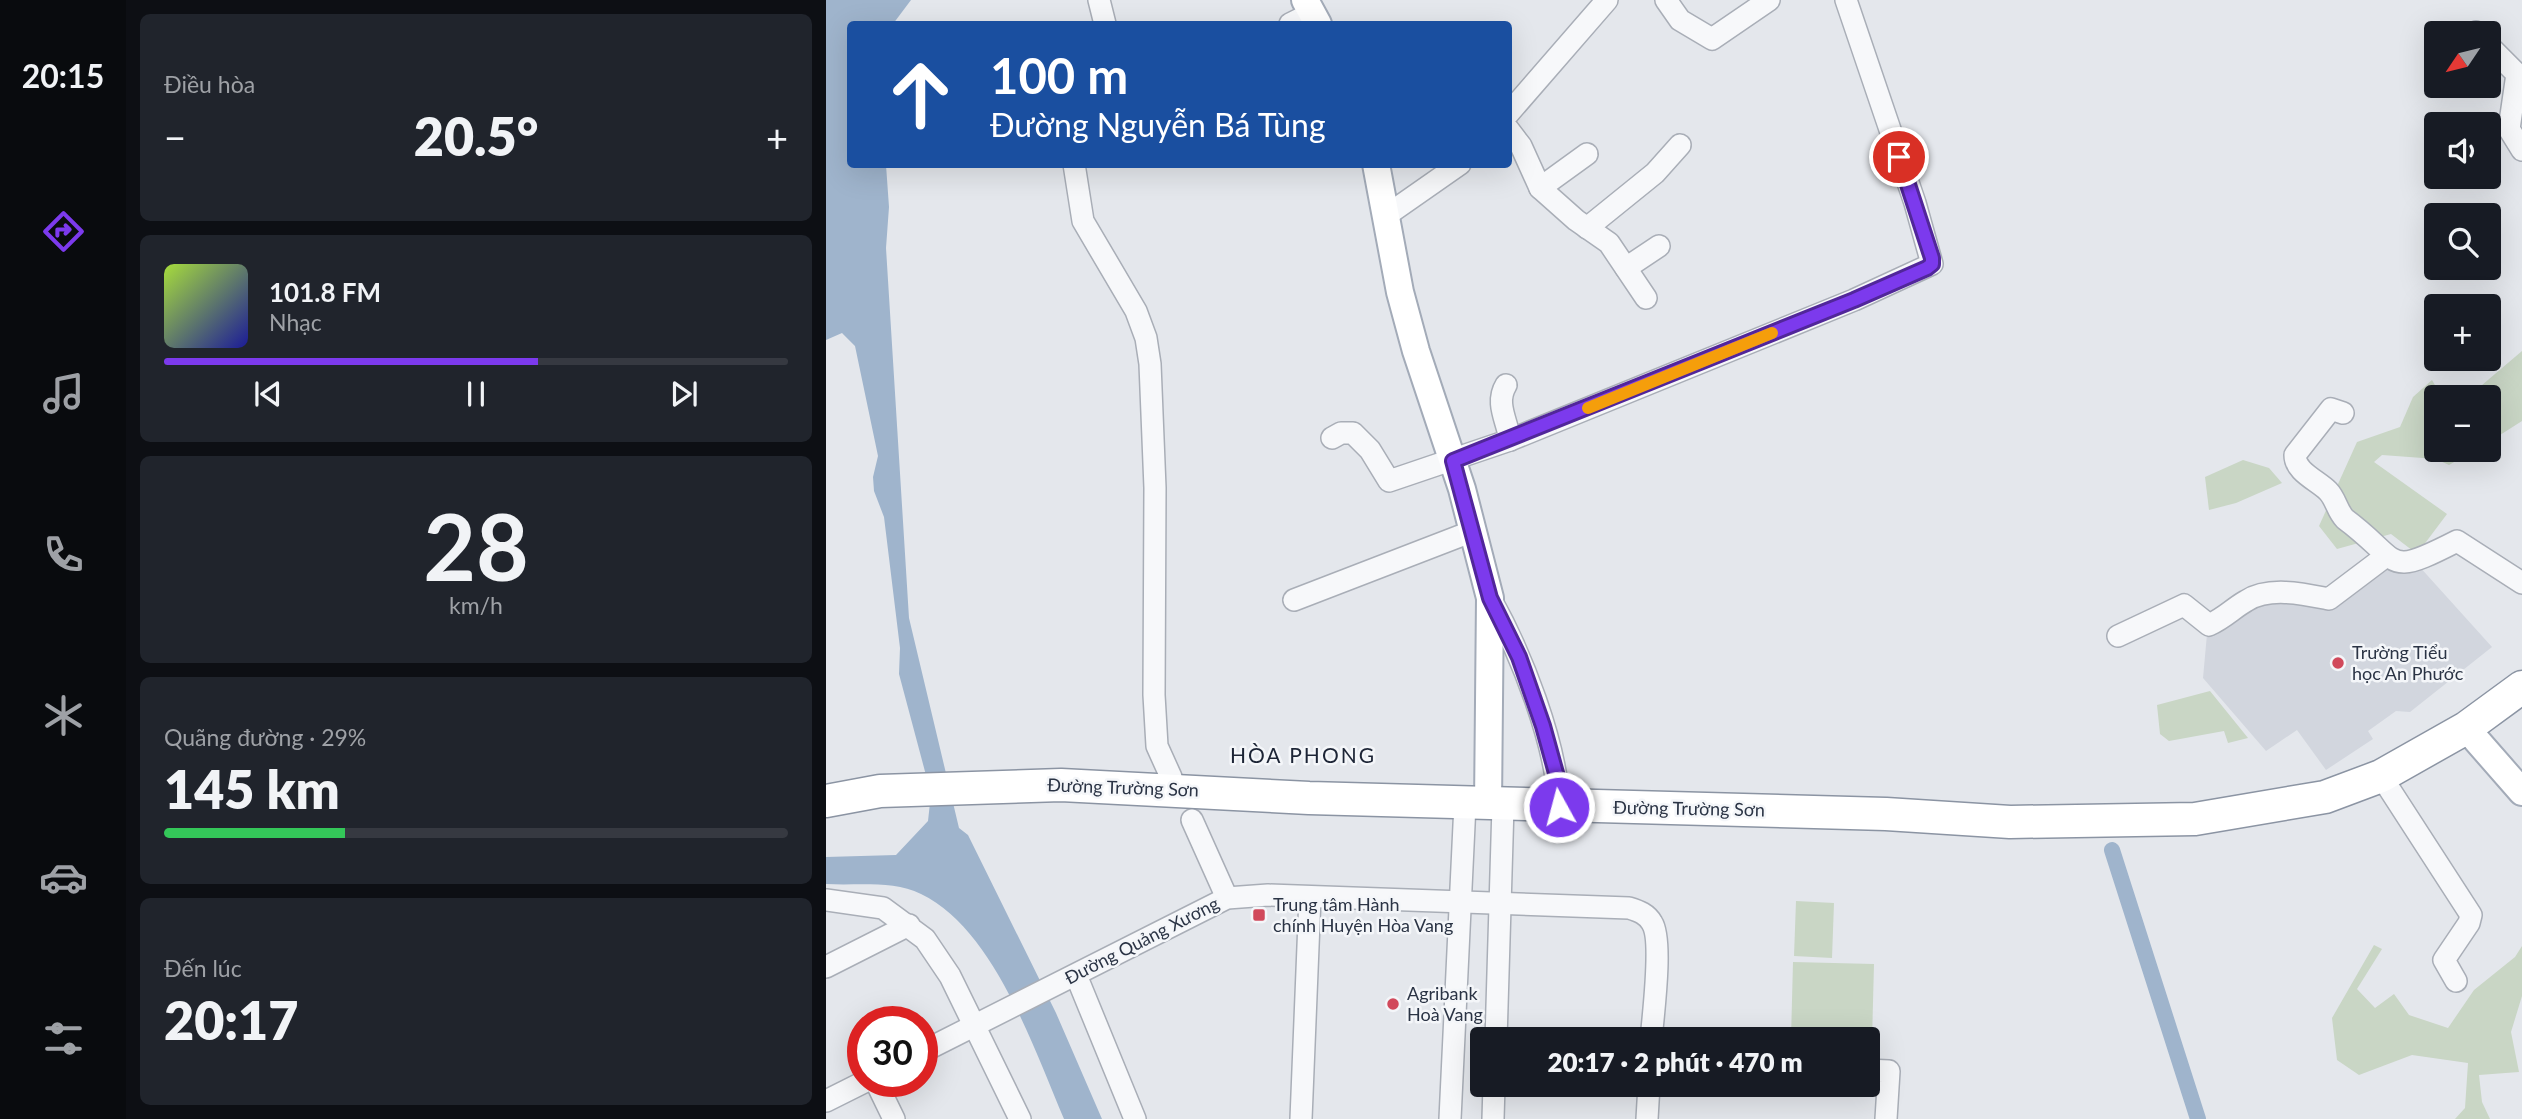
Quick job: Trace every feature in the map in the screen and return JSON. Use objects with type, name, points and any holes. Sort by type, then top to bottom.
[{"type":"highway","name":"Đường Trường Sơn","points":[[826,801],[880,791],[980,785],[1075,785],[1485,805],[1769,810],[2010,822],[2147,821],[2236,814],[2325,797],[2381,776],[2466,728],[2522,687]]},
{"type":"main road","points":[[1377,168],[1401,292],[1416,351],[1453,461],[1490,598],[1485,805]]},
{"type":"main road","points":[[2466,728],[2522,792]]},
{"type":"street","points":[[1099,0],[1104,21]]},
{"type":"street","points":[[1512,109],[1607,0]]},
{"type":"street","points":[[1666,0],[1680,20],[1712,38],[1760,3]]},
{"type":"street","points":[[1332,438],[1341,433],[1353,433],[1370,450],[1389,481],[1510,440],[1854,300],[1932,264],[1846,0]]},
{"type":"street","points":[[2501,58],[2516,74],[2510,129],[2522,150]]},
{"type":"street","points":[[1512,134],[1521,146],[1540,188],[1609,243],[1646,298]]},
{"type":"street","points":[[1587,228],[1655,173],[1681,145]]},
{"type":"street","points":[[1540,188],[1587,154]]},
{"type":"street","points":[[1075,168],[1083,221],[1136,311],[1146,338],[1150,364],[1155,488],[1154,695],[1157,747],[1171,778]]},
{"type":"street","points":[[1387,215],[1454,168]]},
{"type":"street","points":[[1626,268],[1659,246]]},
{"type":"street","points":[[1506,385],[1500,396],[1500,403],[1510,440]]},
{"type":"street","points":[[2343,413],[2331,409],[2295,455],[2295,460],[2299,468],[2331,493],[2338,512],[2345,520],[2396,562],[2415,563],[2457,541],[2522,583]]},
{"type":"street","points":[[1294,600],[1473,531]]},
{"type":"street","points":[[2118,636],[2184,605],[2208,625],[2229,616],[2246,600],[2263,594],[2281,593],[2329,599],[2386,556]]},
{"type":"street","points":[[1490,598],[1519,657],[1543,726],[1559,784],[1559,807]]},
{"type":"street","points":[[2381,776],[2471,915],[2469,923],[2444,960],[2456,981]]},
{"type":"street","points":[[1450,1119],[1460,904],[1485,805]]},
{"type":"street","points":[[1485,805],[1502,904],[1497,1027]]},
{"type":"street","points":[[1192,820],[1227,898]]},
{"type":"street","name":"Đường Quảng Xương","points":[[973,1026],[1227,898],[1268,895],[1629,908],[1642,912],[1653,923],[1657,939],[1652,1027]]},
{"type":"street","points":[[1301,1119],[1310,897]]},
{"type":"street","points":[[826,900],[883,908],[925,939],[950,976],[1020,1119]]},
{"type":"street","points":[[826,967],[909,925]]},
{"type":"street","points":[[1067,979],[1135,1119]]},
{"type":"street","points":[[938,1044],[973,1026]]},
{"type":"street","points":[[1880,1070],[1889,1070],[1886,1119]]},
{"type":"street","points":[[826,1101],[847,1090]]},
{"type":"street","points":[[883,1097],[894,1119]]},
{"type":"street","points":[[1493,1119],[1494,1097]]},
{"type":"street","points":[[1647,1119],[1648,1097]]},
{"type":"shaded area","name":"Trường Tiểu học An Phước","points":[[2387,560],[2418,565],[2492,647],[2410,712],[2396,711],[2368,731],[2373,739],[2326,770],[2297,730],[2266,751],[2203,678],[2207,634],[2242,602],[2331,601]]},
{"type":"green space","points":[[2522,351],[2522,421],[2501,434],[2501,385],[2482,385]]},
{"type":"green space","points":[[2424,387],[2424,458],[2382,455],[2374,462],[2447,514],[2417,554],[2391,534],[2337,549],[2319,526],[2357,442],[2400,427],[2413,397]]},
{"type":"green space","points":[[2243,460],[2269,468],[2282,483],[2236,503],[2209,510],[2205,477]]},
{"type":"green space","points":[[2210,691],[2248,738],[2228,743],[2224,731],[2169,741],[2160,734],[2157,705]]},
{"type":"green space","points":[[1796,901],[1834,903],[1832,958],[1794,956]]},
{"type":"green space","points":[[2374,945],[2382,949],[2357,989],[2375,1008],[2394,994],[2409,1015],[2448,1028],[2474,990],[2515,957],[2522,946],[2522,996],[2511,1032],[2519,1072],[2479,1075],[2482,1102],[2490,1119],[2455,1119],[2465,1108],[2468,1063],[2412,1055],[2359,1075],[2337,1060],[2332,1018]]},
{"type":"green space","points":[[1793,962],[1874,964],[1872,1027],[1791,1027]]},
{"type":"water","points":[[826,0],[911,0],[895,21],[847,21],[847,168],[886,168],[889,207],[886,248],[909,618],[959,828],[968,835],[1056,1013],[1102,1119],[1064,1119],[1009,993],[970,934],[947,911],[921,894],[898,887],[826,884],[826,857],[896,855],[928,821],[931,794],[899,674],[900,648],[884,517],[874,491],[873,477],[878,456],[855,346],[842,333],[826,340]]},
{"type":"waterway","points":[[2112,850],[2198,1119]]},
{"type":"slow traffic","points":[[1588,408],[1772,333]]},
{"type":"place","name":"Trường Tiểu học An Phước","points":[[2338,663]]},
{"type":"place","name":"Trung tâm Hành chính Huyện Hòa Vang","points":[[1259,915]]},
{"type":"place","name":"Agribank Hoà Vang","points":[[1393,1004]]},
{"type":"district","name":"HÒA PHONG","points":[[1303,756]]},
{"type":"route","points":[[1559,807],[1559,784],[1543,726],[1506,625],[1490,598],[1453,461],[1854,300],[1927,268],[1932,264],[1932,258],[1899,157]]}]
